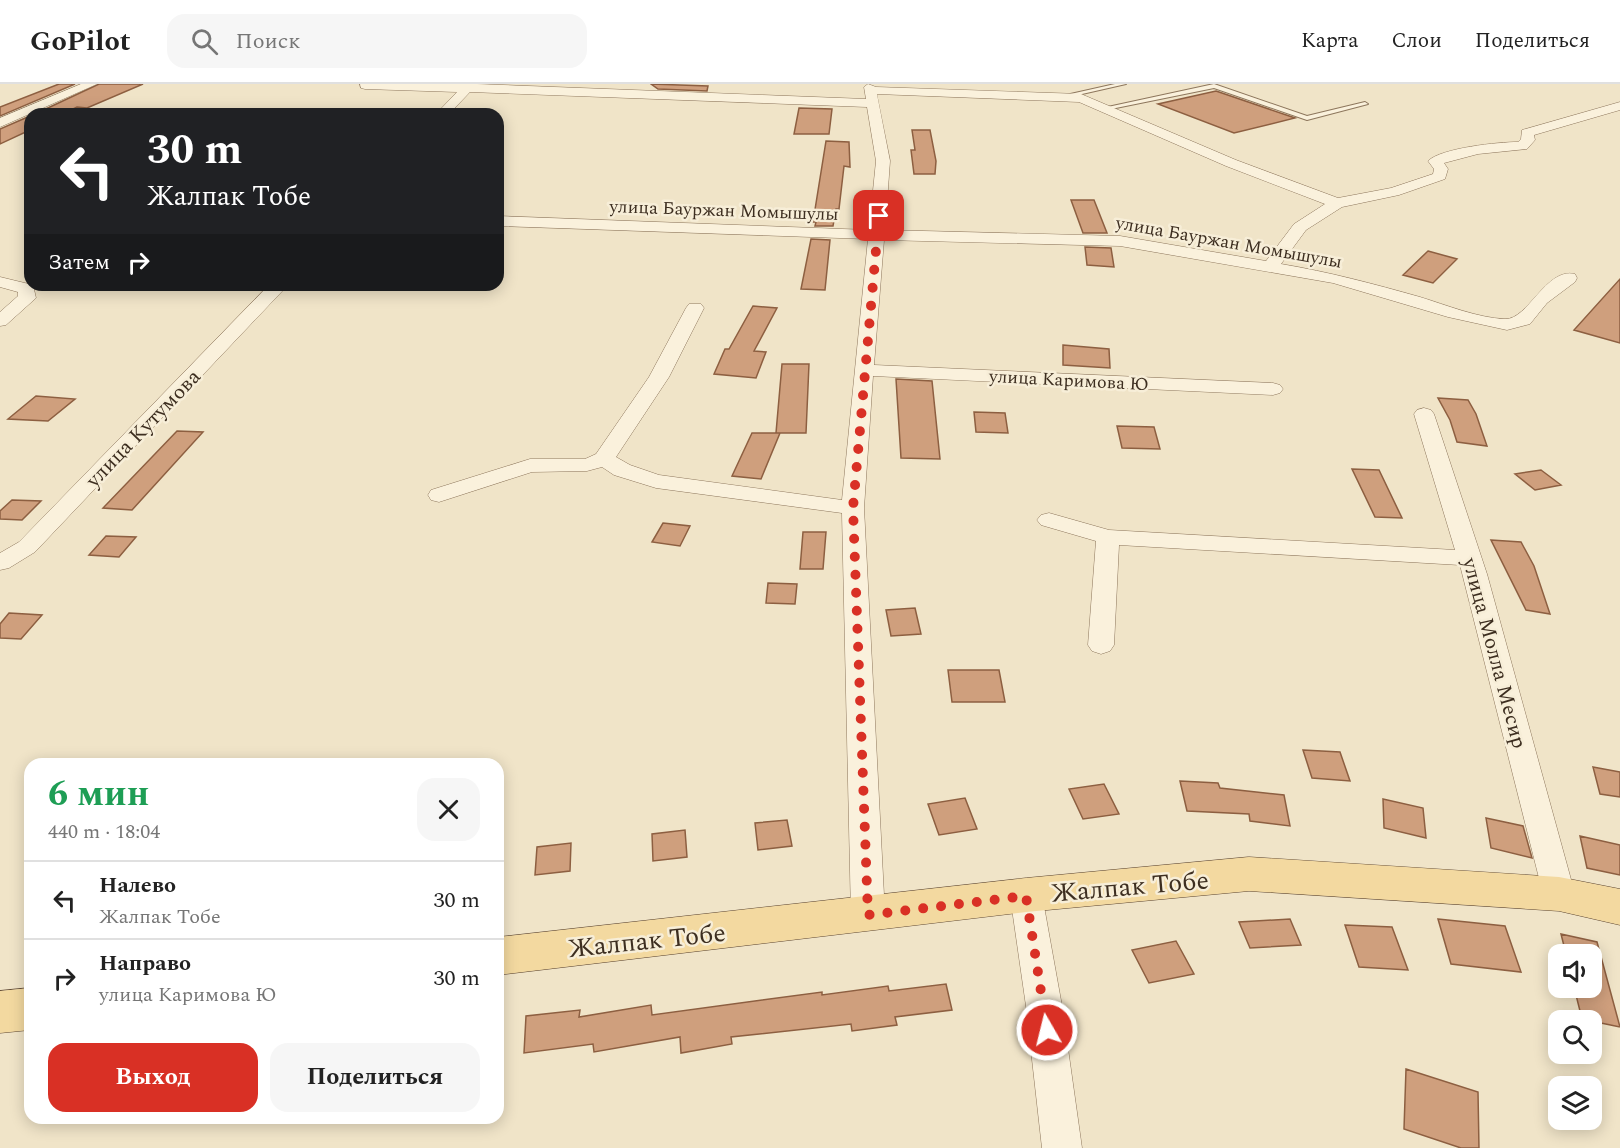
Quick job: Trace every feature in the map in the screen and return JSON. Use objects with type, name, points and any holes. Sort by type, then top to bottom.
[{"type":"main road","name":"Жалпак Тобе","points":[[504,955],[1026,896],[1249,874],[1559,894],[1620,907]]},
{"type":"main road","points":[[0,1012],[24,1010]]},
{"type":"street","points":[[365,85],[871,92],[1081,98],[1231,163],[1337,203]]},
{"type":"street","points":[[59,86],[85,86]]},
{"type":"street","points":[[34,108],[85,86]]},
{"type":"street","points":[[448,108],[469,86]]},
{"type":"street","points":[[868,915],[853,508],[883,161],[871,92]]},
{"type":"street","points":[[1271,266],[1300,227],[1337,203],[1394,192],[1440,176],[1441,168],[1435,161],[1493,146],[1522,146],[1528,140],[1527,133],[1620,106]]},
{"type":"street","points":[[0,123],[24,113]]},
{"type":"street","name":"улица Бауржан Момышулы","points":[[504,221],[1120,241],[1335,278],[1454,313],[1507,325],[1524,320],[1541,299],[1569,278]]},
{"type":"street","points":[[0,282],[24,288]]},
{"type":"street","points":[[0,321],[27,298],[27,291]]},
{"type":"street","name":"улица Кутумова","points":[[0,563],[27,547],[273,291]]},
{"type":"street","points":[[439,495],[530,466],[587,465],[604,459],[659,377],[695,308]]},
{"type":"street","name":"улица Каримова Ю","points":[[864,370],[1273,389]]},
{"type":"street","name":"улица Молла Месир","points":[[1424,414],[1470,558],[1559,894]]},
{"type":"street","points":[[604,459],[622,470],[656,481],[853,508]]},
{"type":"street","points":[[1049,520],[1108,537],[1470,558]]},
{"type":"street","points":[[1101,645],[1108,537]]},
{"type":"street","points":[[1026,896],[1044,1006],[1062,1148]]},
{"type":"lane","points":[[1060,97],[1123,84]]},
{"type":"lane","points":[[1106,108],[1214,86],[1307,117],[1365,104]]},
{"type":"building","points":[[59,84],[75,84],[0,116],[0,107]]},
{"type":"building","points":[[99,84],[143,84],[87,108],[48,108]]},
{"type":"building","points":[[651,84],[708,86],[707,91],[658,89]]},
{"type":"building","points":[[1216,91],[1295,118],[1234,133],[1158,104]]},
{"type":"building","points":[[799,108],[832,109],[829,134],[794,134]]},
{"type":"building","points":[[24,119],[24,133],[0,144],[0,129]]},
{"type":"building","points":[[912,130],[930,130],[936,161],[935,174],[914,174],[911,150],[915,150]]},
{"type":"building","points":[[826,141],[849,142],[850,167],[844,166],[839,209],[836,209],[833,226],[815,226],[816,222],[813,222]]},
{"type":"building","points":[[1071,200],[1094,200],[1107,233],[1083,233]]},
{"type":"building","points":[[811,239],[830,240],[825,290],[801,289]]},
{"type":"building","points":[[1085,247],[1111,248],[1114,267],[1087,265]]},
{"type":"building","points":[[1428,251],[1457,259],[1433,283],[1403,275]]},
{"type":"building","points":[[1620,279],[1620,343],[1574,330]]},
{"type":"building","points":[[753,306],[777,308],[754,351],[766,352],[756,378],[714,374],[725,349],[729,349]]},
{"type":"building","points":[[1063,345],[1109,349],[1110,368],[1063,365]]},
{"type":"building","points":[[782,364],[809,364],[806,433],[776,433]]},
{"type":"building","points":[[896,379],[932,381],[940,459],[901,458]]},
{"type":"building","points":[[36,396],[75,399],[48,421],[8,419]]},
{"type":"building","points":[[1438,398],[1468,400],[1476,414],[1487,446],[1457,442],[1450,420]]},
{"type":"building","points":[[974,412],[1005,413],[1008,433],[976,432]]},
{"type":"building","points":[[1117,426],[1154,427],[1160,449],[1122,448]]},
{"type":"building","points":[[177,431],[203,432],[132,510],[103,508]]},
{"type":"building","points":[[752,433],[780,433],[761,479],[732,476]]},
{"type":"building","points":[[1352,469],[1379,470],[1402,518],[1375,517]]},
{"type":"building","points":[[1541,470],[1561,485],[1535,490],[1515,474]]},
{"type":"building","points":[[12,500],[41,501],[22,520],[0,519],[0,511]]},
{"type":"building","points":[[663,523],[690,526],[680,546],[652,542]]},
{"type":"building","points":[[803,532],[826,532],[823,569],[800,569]]},
{"type":"building","points":[[106,536],[136,537],[119,557],[89,555]]},
{"type":"building","points":[[1491,540],[1521,542],[1534,566],[1550,614],[1526,610]]},
{"type":"building","points":[[768,583],[797,584],[795,604],[766,603]]},
{"type":"building","points":[[915,608],[921,634],[891,636],[886,610]]},
{"type":"building","points":[[9,613],[42,615],[21,639],[0,638],[0,624]]},
{"type":"building","points":[[948,670],[999,670],[1005,702],[952,702]]},
{"type":"building","points":[[1303,750],[1340,752],[1350,781],[1312,778]]},
{"type":"building","points":[[1593,767],[1620,772],[1620,797],[1600,794]]},
{"type":"building","points":[[1180,781],[1218,783],[1220,788],[1284,795],[1290,826],[1250,821],[1249,814],[1187,811]]},
{"type":"building","points":[[1104,784],[1119,814],[1083,819],[1069,789]]},
{"type":"building","points":[[965,798],[977,829],[939,835],[928,804]]},
{"type":"building","points":[[1383,799],[1423,808],[1426,838],[1384,828]]},
{"type":"building","points":[[1486,818],[1523,826],[1532,858],[1491,848]]},
{"type":"building","points":[[787,820],[792,846],[758,850],[755,823]]},
{"type":"building","points":[[685,830],[687,857],[653,861],[652,834]]},
{"type":"building","points":[[1580,836],[1620,845],[1620,875],[1587,868]]},
{"type":"building","points":[[571,843],[570,871],[535,875],[537,847]]},
{"type":"building","points":[[1290,919],[1301,945],[1250,948],[1239,922]]},
{"type":"building","points":[[1438,919],[1505,926],[1521,972],[1451,964]]},
{"type":"building","points":[[1345,925],[1392,927],[1408,970],[1359,967]]},
{"type":"building","points":[[1561,934],[1598,944],[1564,944]]},
{"type":"building","points":[[1176,941],[1194,974],[1149,983],[1132,950]]},
{"type":"building","points":[[1602,960],[1620,1027],[1602,1023],[1602,1010],[1580,1010],[1577,998],[1602,998]]},
{"type":"building","points":[[946,984],[952,1010],[895,1017],[897,1025],[852,1031],[851,1024],[731,1037],[732,1044],[681,1053],[680,1037],[594,1052],[593,1044],[524,1053],[526,1016],[580,1010],[579,1017],[651,1005],[652,1015],[822,992],[822,995],[888,986],[889,991]]},
{"type":"building","points":[[1406,1069],[1478,1092],[1479,1148],[1461,1148],[1404,1129]]},
{"type":"route","points":[[879,216],[853,508],[868,915],[1026,896],[1047,1030]]}]
